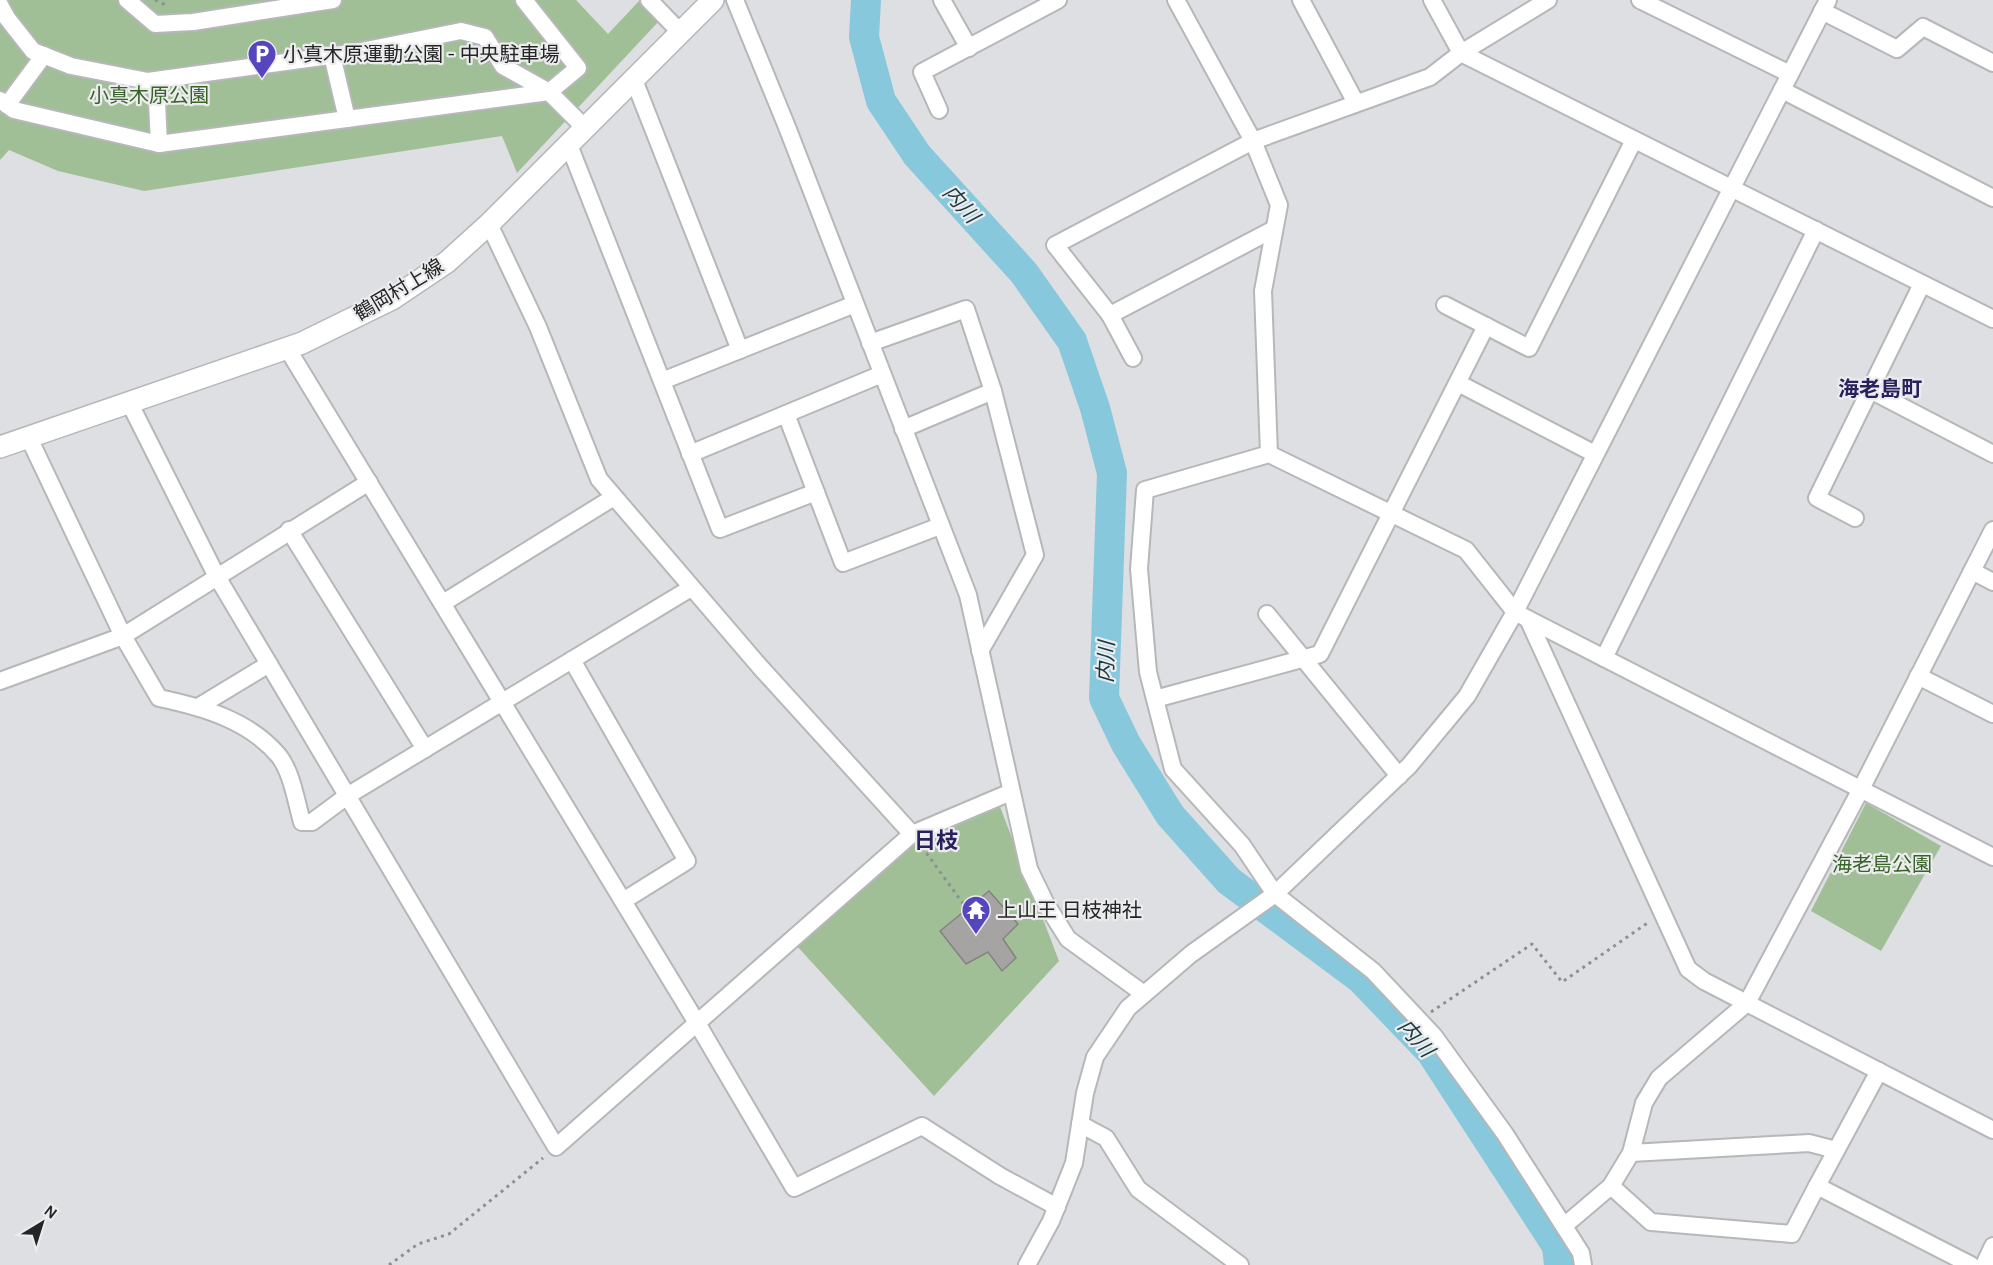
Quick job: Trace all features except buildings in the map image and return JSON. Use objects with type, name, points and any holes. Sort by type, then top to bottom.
[{"type":"main road","name":"鶴岡村上線","points":[[0,447],[287,348],[392,299],[447,262],[489,225],[713,0]]},
{"type":"street","points":[[127,0],[155,24],[193,22],[333,0]]},
{"type":"street","points":[[44,55],[4,102],[14,110],[159,144],[549,92],[578,68],[524,0]]},
{"type":"street","points":[[649,0],[681,33]]},
{"type":"street","points":[[735,0],[968,595],[1029,868],[1046,904],[1068,939],[1143,994]]},
{"type":"street","points":[[942,0],[969,48]]},
{"type":"street","points":[[939,110],[922,72],[1058,0]]},
{"type":"street","points":[[1176,0],[1253,141],[1278,205],[1263,291],[1269,454]]},
{"type":"street","points":[[1301,0],[1356,103]]},
{"type":"street","points":[[1432,0],[1461,53],[1993,319]]},
{"type":"street","points":[[1133,358],[1110,315],[1055,245],[1253,141],[1430,77],[1461,53],[1548,0]]},
{"type":"street","points":[[1640,0],[1790,74]]},
{"type":"street","points":[[1027,1265],[1057,1207],[1074,1163],[1095,1057],[1128,1008],[1224,930],[1275,894],[1399,776],[1467,696],[1521,616],[1595,454],[1825,3],[1897,49],[1923,27],[1993,63]]},
{"type":"street","points":[[0,4],[7,18],[33,51],[71,66],[148,81],[332,55],[461,31],[485,37],[503,66],[549,92],[585,128]]},
{"type":"street","points":[[332,55],[347,119]]},
{"type":"street","points":[[156,80],[159,144]]},
{"type":"street","points":[[634,80],[740,350]]},
{"type":"street","points":[[1782,90],[1993,198]]},
{"type":"street","points":[[1445,305],[1529,348],[1634,140]]},
{"type":"street","points":[[569,145],[720,529],[816,492]]},
{"type":"street","points":[[489,225],[538,327],[599,479],[691,588],[912,834]]},
{"type":"street","points":[[1110,315],[1274,229]]},
{"type":"street","points":[[1604,658],[1816,230]]},
{"type":"street","points":[[1855,518],[1817,498],[1922,284]]},
{"type":"street","points":[[662,381],[855,304]]},
{"type":"street","points":[[870,343],[966,309],[993,391],[1035,555],[980,651]]},
{"type":"street","points":[[1155,699],[1305,660],[1320,654],[1486,326]]},
{"type":"street","points":[[287,348],[697,1023],[794,1188],[922,1126],[1000,1176],[1057,1207]]},
{"type":"street","points":[[690,454],[882,374]]},
{"type":"street","points":[[1458,383],[1595,454]]},
{"type":"street","points":[[1870,390],[1993,454]]},
{"type":"street","points":[[903,429],[993,391]]},
{"type":"street","points":[[129,402],[216,575],[556,1147],[912,834],[1011,792]]},
{"type":"street","points":[[786,414],[843,563],[940,526]]},
{"type":"street","points":[[29,438],[123,636],[159,698],[217,712],[254,734],[279,756],[291,782],[302,822],[312,822],[347,796],[691,588]]},
{"type":"street","points":[[1582,1265],[1581,1253],[1504,1134],[1420,1020],[1372,971],[1275,894],[1242,845],[1173,769],[1148,672],[1139,569],[1145,490],[1269,454],[1466,550],[1521,616],[1688,969],[1704,981],[1993,1130]]},
{"type":"street","points":[[0,681],[123,636],[216,575],[369,482]]},
{"type":"street","points":[[443,603],[614,496]]},
{"type":"street","points":[[289,530],[425,749]]},
{"type":"street","points":[[1564,1226],[1611,1186],[1631,1153],[1644,1103],[1659,1078],[1747,1003],[1861,789],[1993,530]]},
{"type":"street","points":[[1972,571],[1993,582]]},
{"type":"street","points":[[1267,614],[1399,776]]},
{"type":"street","points":[[1521,616],[1993,857]]},
{"type":"street","points":[[572,660],[687,861],[623,901]]},
{"type":"street","points":[[198,706],[269,664]]},
{"type":"street","points":[[1918,676],[1993,714]]},
{"type":"street","points":[[1611,1186],[1652,1222],[1792,1233],[1879,1071]]},
{"type":"street","points":[[1080,1124],[1106,1138],[1138,1189],[1240,1265]]},
{"type":"street","points":[[1631,1153],[1809,1143],[1836,1149]]},
{"type":"street","points":[[1816,1186],[1971,1265]]},
{"type":"street","points":[[1984,1265],[1993,1246]]},
{"type":"path","points":[[912,834],[967,909]]},
{"type":"path","points":[[1420,1020],[1532,944],[1562,982],[1662,913]]},
{"type":"path","points":[[389,1265],[418,1244],[449,1234],[556,1147]]},
{"type":"green space","name":"小真木原公園","points":[[0,0],[576,0],[608,34],[639,1],[659,21],[517,173],[502,136],[144,191],[58,171],[9,150],[0,160]]},
{"type":"green space","name":"海老島公園","points":[[1866,803],[1941,846],[1881,951],[1811,911]]},
{"type":"green space","points":[[999,804],[1059,961],[934,1096],[796,945],[815,927],[820,927],[920,836],[965,822]]},
{"type":"waterway","name":"内川","points":[[866,0],[864,37],[881,101],[917,155],[1024,273],[1072,341],[1095,408],[1112,473],[1104,698],[1126,744],[1170,815],[1229,881],[1361,979],[1431,1052],[1557,1246],[1559,1265]]},
{"type":"place","name":"小真木原運動公園 - 中央駐車場","points":[[262,80]]},
{"type":"place","name":"上山王 日枝神社","points":[[976,936]]},
{"type":"district","name":"海老島町","points":[[1880,389]]},
{"type":"district","name":"日枝","points":[[936,841]]}]
